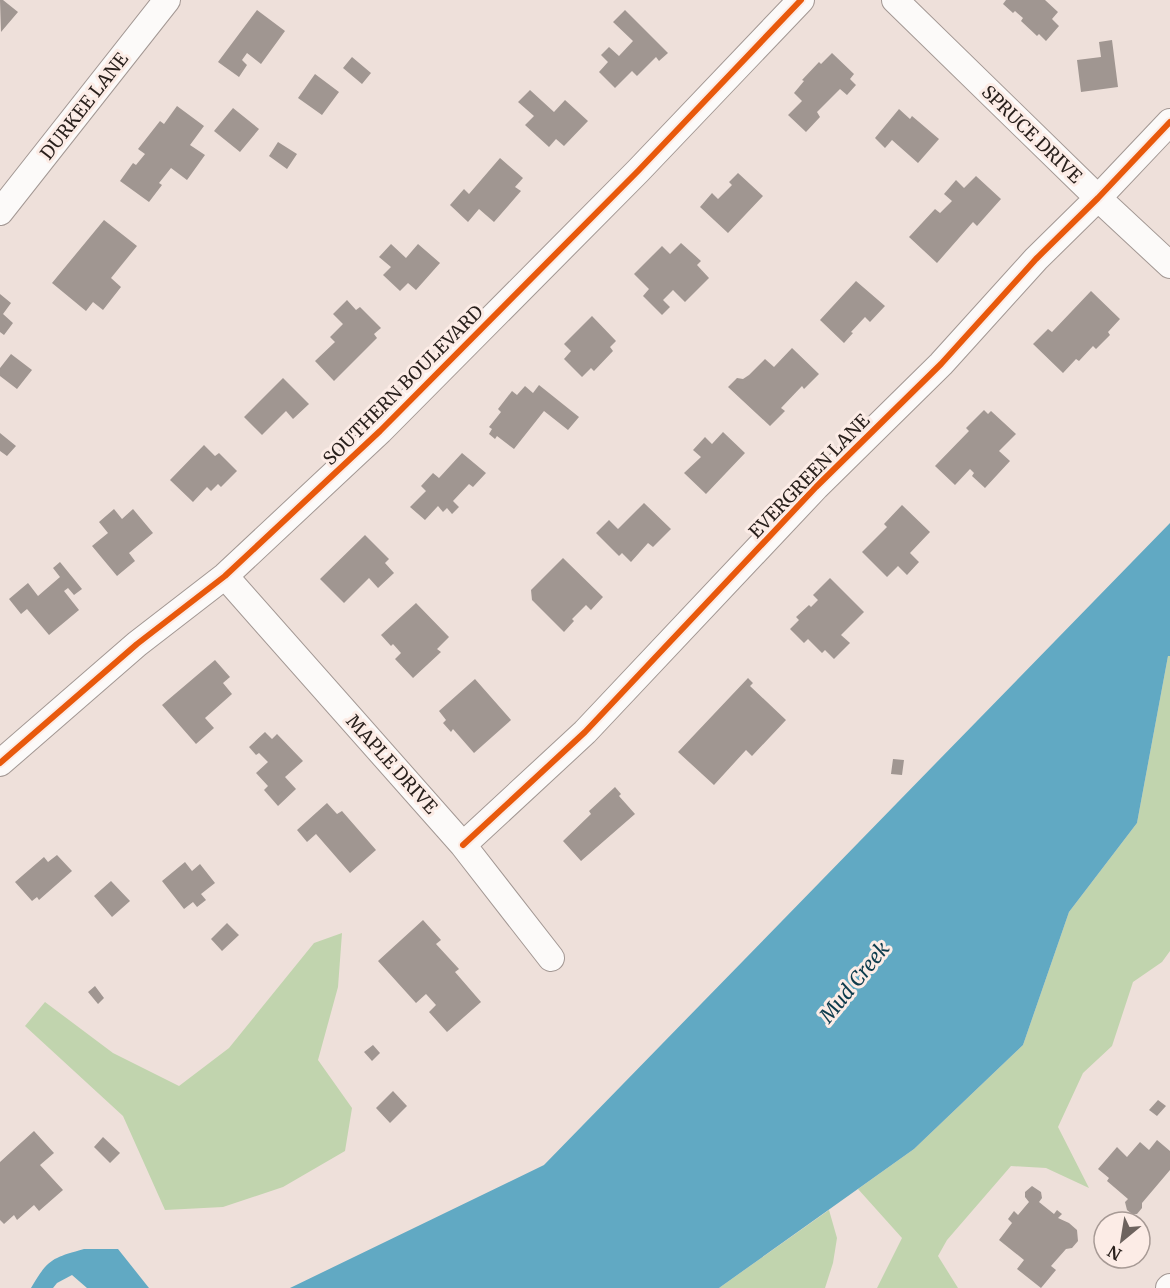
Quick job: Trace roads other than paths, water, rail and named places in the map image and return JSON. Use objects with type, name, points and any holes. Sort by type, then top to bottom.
[{"type":"street","name":"DURKEE LANE","points":[[0,212],[167,0]]},
{"type":"street","name":"SOUTHERN BOULEVARD","points":[[0,763],[137,644],[225,576],[380,431],[638,171],[801,0]]},
{"type":"street","name":"SPRUCE DRIVE","points":[[895,0],[1170,265]]},
{"type":"street","name":"EVERGREEN LANE","points":[[463,845],[585,732],[816,487],[941,364],[1036,259],[1170,123]]},
{"type":"street","name":"MAPLE DRIVE","points":[[225,576],[463,845],[551,958]]},
{"type":"water","name":"Mud Creek","points":[[1170,523],[1170,656],[1168,656],[1137,823],[1069,912],[1023,1045],[914,1149],[719,1288],[290,1288],[544,1165]]},
{"type":"water","points":[[84,1249],[118,1249],[149,1288],[87,1288],[72,1275],[57,1283],[53,1288],[31,1288],[52,1261]]}]
